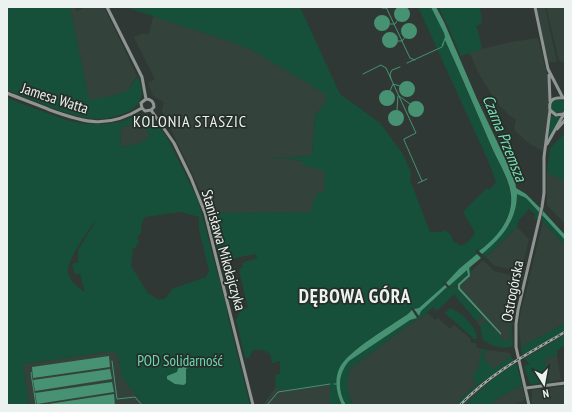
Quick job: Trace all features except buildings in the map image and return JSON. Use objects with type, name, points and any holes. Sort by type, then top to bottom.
[{"type":"street","points":[[107,7],[142,78],[146,99]]},
{"type":"street","points":[[535,7],[548,69],[564,98]]},
{"type":"street","name":"Ostrogórska","points":[[529,405],[516,347],[516,322],[544,193],[544,157],[550,110],[548,69]]},
{"type":"street","name":"Jamesa Watta","points":[[7,93],[72,118],[91,122],[104,122],[118,119],[142,108]]},
{"type":"street","points":[[550,102],[556,97],[564,98]]},
{"type":"street","points":[[146,99],[150,99],[153,102],[154,106],[151,110],[145,111],[142,108],[142,101],[146,99]]},
{"type":"street","name":"Stanisława Mikołajczyka","points":[[151,110],[174,143],[205,212],[253,405]]},
{"type":"street","points":[[550,110],[556,115],[564,113]]},
{"type":"street","points":[[546,145],[564,113]]},
{"type":"street","points":[[553,134],[565,120]]},
{"type":"street","points":[[526,388],[565,383]]},
{"type":"shaded area","points":[[402,6],[409,11],[410,14],[405,21],[402,22],[395,17],[394,14],[399,7]]},
{"type":"shaded area","points":[[70,7],[74,7],[77,11],[86,7],[104,7],[137,76],[128,90],[120,94],[89,101]]},
{"type":"shaded area","points":[[431,7],[436,7],[444,22],[477,99],[515,180],[516,188],[526,194],[540,208],[539,212],[526,198],[517,194],[514,213],[507,228],[482,254],[479,251],[495,237],[504,225],[510,211],[510,190],[506,176],[493,150],[445,40],[443,46],[442,45],[445,37],[444,33]]},
{"type":"shaded area","points":[[537,7],[545,7],[557,62],[548,62]]},
{"type":"shaded area","points":[[546,7],[565,7],[565,63],[559,61]]},
{"type":"shaded area","points":[[382,15],[389,20],[390,23],[385,30],[382,31],[375,26],[374,23],[379,16]]},
{"type":"shaded area","points":[[153,16],[252,50],[328,95],[324,104],[315,116],[312,155],[287,158],[269,157],[302,161],[335,157],[341,212],[211,213],[162,111],[164,102],[153,96],[148,83],[155,79],[134,37],[141,34],[149,34]]},
{"type":"shaded area","points":[[409,23],[416,28],[417,31],[412,38],[409,39],[402,34],[401,31],[406,24]]},
{"type":"shaded area","points":[[390,32],[397,37],[398,40],[393,47],[390,48],[383,43],[382,40],[387,33]]},
{"type":"shaded area","points":[[538,38],[548,79],[549,103],[543,151],[530,144],[516,132],[514,129],[516,119],[510,116],[497,103],[479,74],[469,52],[511,42]]},
{"type":"shaded area","points":[[407,81],[414,86],[415,89],[410,96],[407,97],[400,92],[399,89],[404,82]]},
{"type":"shaded area","points":[[387,90],[394,95],[395,98],[390,105],[387,106],[380,101],[379,98],[384,91]]},
{"type":"shaded area","points":[[416,101],[423,106],[424,109],[419,116],[416,117],[409,112],[408,109],[413,102]]},
{"type":"shaded area","points":[[396,110],[403,115],[404,118],[399,125],[396,126],[389,121],[388,118],[393,111]]},
{"type":"shaded area","points":[[141,117],[151,137],[138,144],[121,147],[120,127],[128,126]]},
{"type":"shaded area","points":[[547,172],[565,181],[565,224],[547,205]]},
{"type":"shaded area","points":[[543,211],[565,235],[565,240],[542,215]]},
{"type":"shaded area","points":[[543,222],[565,246],[565,323],[521,347],[519,328],[520,316]]},
{"type":"shaded area","points":[[517,227],[529,239],[521,273],[493,265],[488,259],[488,255]]},
{"type":"shaded area","points":[[477,254],[481,258],[469,268],[470,276],[460,285],[460,288],[501,333],[501,335],[458,289],[458,284],[468,275],[467,270],[449,286],[446,283],[459,269]]},
{"type":"shaded area","points":[[483,260],[494,271],[514,276],[515,280],[519,280],[512,311],[510,341],[504,341],[486,321],[480,326],[476,321],[482,316],[455,287]]},
{"type":"shaded area","points":[[445,285],[447,287],[421,311],[419,316],[414,309],[419,308]]},
{"type":"shaded area","points":[[412,310],[417,318],[410,320],[349,361],[345,366],[341,377],[340,388],[346,405],[342,405],[338,396],[336,381],[340,367],[361,346]]},
{"type":"shaded area","points":[[427,313],[435,320],[438,318],[450,329],[454,325],[470,338],[471,343],[476,343],[477,348],[482,349],[480,362],[475,374],[477,383],[455,405],[353,405],[347,391],[347,379],[350,369]]},
{"type":"shaded area","points":[[565,331],[565,335],[524,359],[522,355]]},
{"type":"shaded area","points":[[487,350],[510,353],[511,356],[494,370],[483,358]]},
{"type":"shaded area","points":[[114,351],[118,355],[122,378],[124,378],[144,405],[29,405],[23,364]]},
{"type":"shaded area","points":[[557,355],[561,380],[549,382],[545,359]]},
{"type":"shaded area","points":[[109,356],[110,367],[33,378],[32,367]]},
{"type":"shaded area","points":[[192,358],[197,361],[197,363],[186,369],[186,383],[184,385],[175,384],[167,379],[167,376],[177,372],[180,362]]},
{"type":"shaded area","points":[[514,360],[516,363],[491,380],[465,405],[458,405],[478,385]]},
{"type":"shaded area","points":[[110,369],[112,379],[35,391],[33,380]]},
{"type":"shaded area","points":[[112,382],[114,392],[37,404],[35,393]]},
{"type":"shaded area","points":[[330,384],[330,405],[263,405],[275,388],[282,387],[285,390]]},
{"type":"shaded area","points":[[522,385],[525,400],[513,405],[495,405],[493,401]]},
{"type":"shaded area","points":[[565,386],[565,403],[559,405],[532,405],[532,390]]},
{"type":"shaded area","points":[[114,394],[115,405],[42,405]]},
{"type":"green space","points":[[7,7],[70,7],[89,100],[120,94],[128,90],[138,76],[142,92],[137,106],[117,116],[97,119],[88,118],[60,111],[7,90]]},
{"type":"green space","points":[[125,7],[300,7],[340,94],[380,123],[403,154],[411,172],[410,180],[430,232],[442,232],[445,230],[451,235],[453,241],[461,246],[469,241],[475,233],[463,212],[487,188],[489,190],[496,182],[490,165],[418,7],[431,7],[444,33],[445,40],[507,182],[511,197],[511,204],[505,222],[509,226],[515,210],[517,194],[526,198],[539,212],[538,218],[534,219],[535,214],[529,209],[519,220],[517,227],[488,255],[488,259],[477,249],[475,252],[481,257],[471,264],[471,272],[455,287],[482,316],[476,321],[454,294],[437,311],[433,307],[419,320],[413,322],[350,369],[348,387],[349,396],[353,405],[346,405],[340,388],[341,377],[345,366],[349,361],[410,320],[419,318],[421,311],[447,287],[449,289],[450,288],[449,286],[452,283],[450,280],[446,283],[444,282],[443,283],[445,285],[419,309],[411,308],[412,310],[408,314],[348,357],[340,368],[337,380],[337,393],[342,405],[330,405],[330,384],[285,390],[282,387],[280,389],[275,388],[276,375],[280,374],[280,361],[272,363],[270,354],[260,350],[253,350],[249,358],[245,358],[236,320],[241,309],[248,308],[239,270],[243,267],[242,263],[257,258],[256,254],[221,262],[209,220],[211,213],[310,212],[317,193],[325,191],[324,171],[303,165],[302,161],[262,156],[288,158],[312,155],[315,116],[324,104],[327,95],[252,50]]},
{"type":"green space","points":[[439,7],[480,7],[482,23],[476,27],[482,49],[461,56]]},
{"type":"green space","name":"POD Solidarność","points":[[7,98],[63,119],[84,124],[106,124],[124,121],[140,114],[150,116],[167,137],[198,200],[227,309],[250,405],[144,405],[124,378],[122,378],[118,355],[114,351],[23,364],[29,405],[7,405]],"holes":[[[141,118],[150,137],[138,144],[121,147],[120,127],[128,126]],[[181,212],[199,217],[199,229],[209,271],[206,277],[172,289],[166,298],[159,300],[148,293],[131,266],[133,248],[135,248],[139,241],[137,238],[141,233],[141,226],[145,217]],[[97,219],[78,250],[78,262],[72,264],[75,274],[80,274],[85,292],[71,280],[68,274],[71,259],[84,236]]]},
{"type":"green space","points":[[555,99],[561,99],[565,103],[565,109],[561,113],[555,113],[551,109],[551,103]]},
{"type":"green space","points":[[550,116],[561,117],[548,139]]},
{"type":"green space","points":[[565,133],[565,181],[547,172],[550,148]]},
{"type":"green space","points":[[542,215],[565,240],[565,246],[543,222]]},
{"type":"green space","points":[[520,276],[523,278],[517,292],[512,327],[513,346],[505,348],[494,346],[483,340],[480,326],[486,321],[504,341],[510,341],[512,311]]},
{"type":"green space","points":[[450,308],[468,320],[475,330],[477,339],[474,339],[445,313]]},
{"type":"green space","points":[[565,323],[565,331],[522,355],[521,347]]},
{"type":"green space","points":[[565,335],[565,345],[557,350],[557,355],[545,359],[549,382],[547,382],[546,375],[540,376],[541,383],[530,384],[524,366],[530,364],[524,359]]},
{"type":"green space","points":[[482,349],[487,350],[483,358],[494,369],[511,356],[514,360],[478,385],[458,405],[455,405],[477,383],[471,378],[474,375],[480,361]]},
{"type":"green space","points":[[516,363],[522,385],[493,401],[495,405],[465,405],[491,380]]},
{"type":"waterway","points":[[386,7],[410,58],[415,60]]},
{"type":"waterway","points":[[382,8],[388,7]]},
{"type":"waterway","points":[[390,24],[395,24],[397,21]]},
{"type":"waterway","points":[[397,41],[402,41],[405,37]]},
{"type":"waterway","points":[[407,63],[442,47],[443,44]]},
{"type":"waterway","points":[[363,74],[381,65],[386,68],[416,133],[404,140],[422,181]]},
{"type":"waterway","points":[[391,79],[390,74],[392,70],[400,67]]},
{"type":"waterway","points":[[390,91],[393,84],[400,86]]},
{"type":"waterway","points":[[397,110],[398,96]]},
{"type":"waterway","points":[[399,96],[410,104]]},
{"type":"waterway","points":[[418,183],[427,179]]},
{"type":"waterway","points":[[112,361],[117,399],[135,397],[142,405]]},
{"type":"waterway","points":[[32,372],[36,405]]},
{"type":"waterway","points":[[267,405],[278,392],[330,384]]},
{"type":"railway","points":[[460,405],[484,383],[523,356],[565,332]]},
{"type":"district","name":"KOLONIA STASZIC","points":[[190,121]]},
{"type":"district","name":"DĘBOWA GÓRA","points":[[355,296]]},
{"type":"water label","name":"Czarna Przemsza","points":[[505,138]]}]
